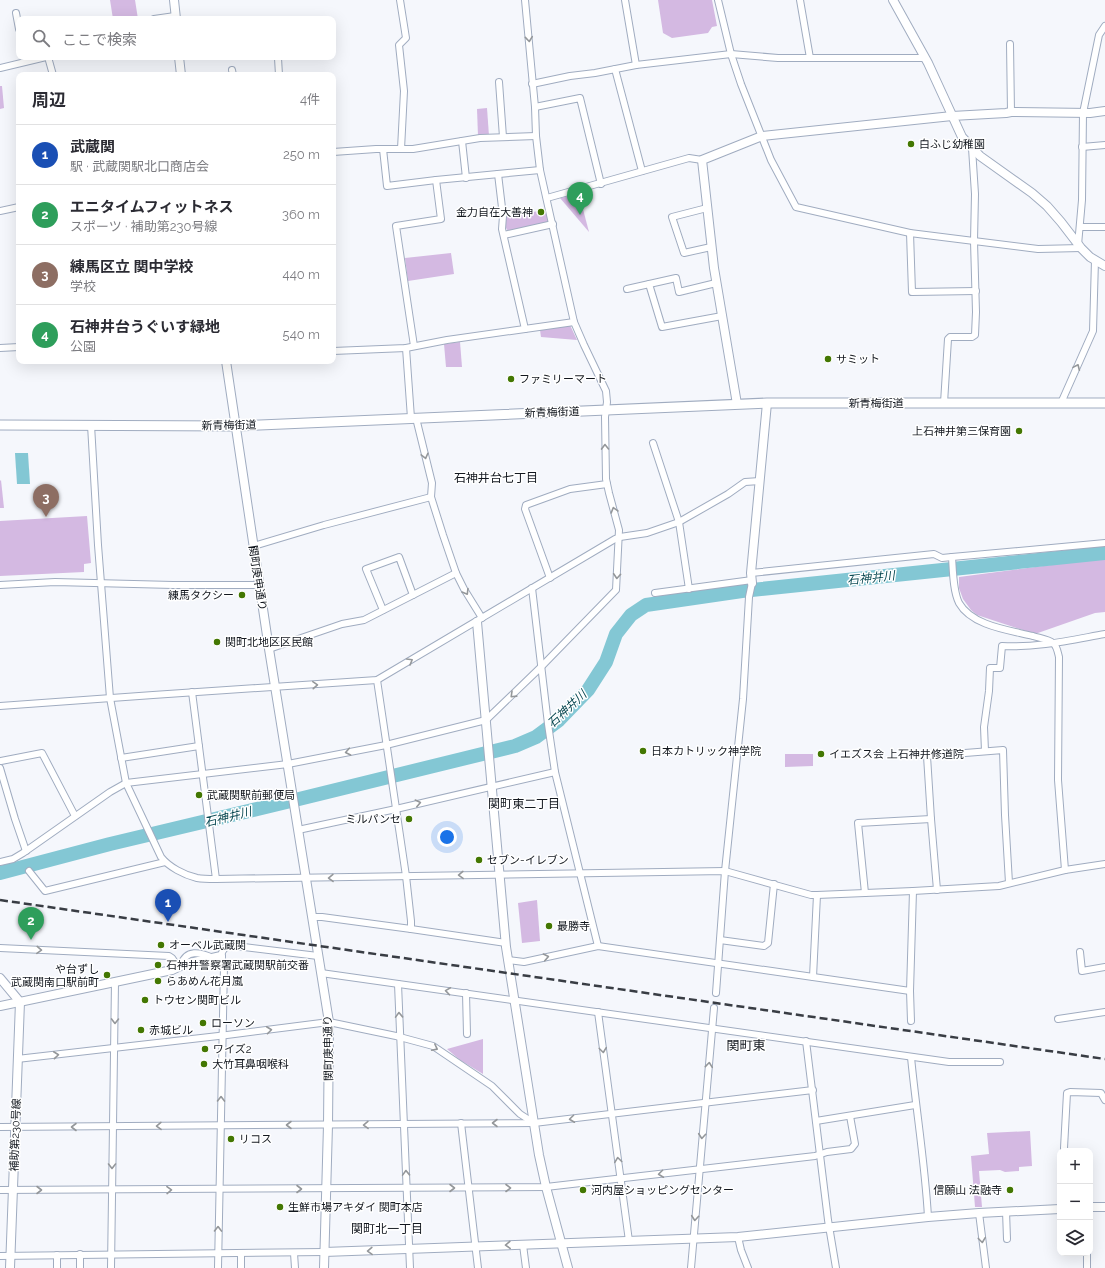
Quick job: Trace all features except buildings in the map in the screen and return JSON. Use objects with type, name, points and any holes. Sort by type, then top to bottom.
[{"type":"main road","name":"新青梅街道","points":[[0,425],[236,426],[767,403],[1105,403]]},
{"type":"street","points":[[174,0],[175,16]]},
{"type":"street","points":[[400,0],[406,38],[399,45],[404,90],[401,150]]},
{"type":"street","points":[[0,862],[13,859],[26,851],[110,792],[126,783],[288,764],[386,745],[486,720],[541,667],[616,590],[620,537],[607,484],[605,417],[607,402],[606,391],[574,322],[540,170],[525,0]]},
{"type":"street","points":[[625,0],[636,65]]},
{"type":"street","points":[[718,0],[730,54],[771,160],[796,207],[910,234],[1038,249],[1080,247]]},
{"type":"street","points":[[800,0],[810,58]]},
{"type":"street","points":[[893,0],[925,58],[962,137],[980,156],[1032,193],[1047,206],[1080,247],[1095,260],[1105,266]]},
{"type":"street","points":[[1080,247],[1083,113],[1099,35],[1105,26]]},
{"type":"street","points":[[1010,44],[1011,112]]},
{"type":"street","points":[[532,84],[636,65],[730,54],[778,58],[925,58]]},
{"type":"street","points":[[0,68],[34,60]]},
{"type":"street","points":[[48,60],[52,72]]},
{"type":"street","points":[[179,60],[181,72]]},
{"type":"street","points":[[278,60],[279,72]]},
{"type":"street","points":[[615,69],[642,171]]},
{"type":"street","points":[[499,82],[503,137]]},
{"type":"street","points":[[535,107],[580,98],[601,184]]},
{"type":"street","points":[[547,198],[689,158],[702,160],[762,136],[952,116],[1011,112],[1083,113],[1105,111]]},
{"type":"street","points":[[336,152],[383,149],[401,150],[480,138],[536,136]]},
{"type":"street","points":[[462,141],[466,178]]},
{"type":"street","points":[[1082,147],[1105,145]]},
{"type":"street","points":[[944,403],[948,339],[950,337],[972,337],[975,335],[975,194],[972,148]]},
{"type":"street","points":[[383,149],[387,186],[540,170]]},
{"type":"street","points":[[702,160],[716,283],[736,404]]},
{"type":"street","points":[[498,174],[503,216],[502,229],[525,329]]},
{"type":"street","points":[[414,346],[396,226],[441,219],[436,180]]},
{"type":"street","points":[[0,211],[16,208]]},
{"type":"street","points":[[707,208],[672,217],[684,253],[711,247]]},
{"type":"street","points":[[504,235],[553,224]]},
{"type":"street","points":[[1080,227],[1105,226]]},
{"type":"street","points":[[910,234],[912,292],[976,291]]},
{"type":"street","points":[[1061,403],[1093,331],[1095,260]]},
{"type":"street","points":[[627,288],[676,278],[679,292],[716,283]]},
{"type":"street","points":[[649,284],[662,327],[722,316]]},
{"type":"street","points":[[336,351],[406,348],[447,340],[574,322]]},
{"type":"street","points":[[0,348],[16,347]]},
{"type":"street","points":[[406,348],[413,418],[432,483],[431,497],[456,573],[479,620],[489,760],[508,960],[534,1123],[546,1187],[568,1268]]},
{"type":"street","name":"関町庚申通り","points":[[226,364],[269,649],[329,1022],[324,1268]]},
{"type":"street","points":[[716,994],[725,871],[743,699],[750,595],[767,403]]},
{"type":"street","points":[[91,425],[110,698],[126,783],[161,857],[166,862],[188,875],[198,878],[216,879],[725,871],[811,895],[817,895],[913,892],[999,886],[1065,870],[1105,864]]},
{"type":"street","points":[[652,443],[679,522],[689,589]]},
{"type":"street","points":[[0,706],[377,680],[610,541],[620,537],[647,533],[679,522],[728,494],[745,482],[760,481]]},
{"type":"street","points":[[550,578],[525,509],[526,505],[570,489],[607,484]]},
{"type":"street","points":[[254,546],[324,525],[431,497]]},
{"type":"street","points":[[655,593],[934,554],[942,558],[1105,542]]},
{"type":"street","points":[[383,610],[366,569],[399,557],[413,595]]},
{"type":"street","points":[[952,557],[956,592],[959,602],[968,614],[986,624],[1039,638],[1054,644],[1060,657],[1058,780],[1065,870]]},
{"type":"street","points":[[269,649],[342,624],[364,620],[456,573]]},
{"type":"street","points":[[0,585],[55,582],[101,584],[260,585]]},
{"type":"street","points":[[532,588],[554,772],[598,946]]},
{"type":"street","points":[[985,751],[984,727],[989,691],[990,668],[1000,668],[1002,646],[1021,647],[1054,644],[1105,634]]},
{"type":"street","points":[[377,680],[406,876],[411,929]]},
{"type":"street","points":[[192,692],[216,879]]},
{"type":"street","points":[[121,758],[199,746]]},
{"type":"street","points":[[937,890],[927,756],[1003,750],[1009,883]]},
{"type":"street","points":[[0,761],[42,753],[75,816]]},
{"type":"street","points":[[0,768],[26,851]]},
{"type":"street","points":[[298,830],[554,772]]},
{"type":"street","points":[[865,894],[858,823],[931,820]]},
{"type":"street","points":[[29,871],[44,891],[166,862]]},
{"type":"street","points":[[720,940],[764,946],[768,943],[774,884]]},
{"type":"street","points":[[911,1021],[910,991],[913,892]]},
{"type":"street","points":[[814,977],[817,895]]},
{"type":"street","points":[[312,917],[322,917],[506,943]]},
{"type":"street","points":[[0,1006],[172,970],[179,966],[217,957],[228,945],[318,956]]},
{"type":"street","points":[[508,960],[524,962],[598,946],[910,991]]},
{"type":"street","points":[[0,948],[169,956],[179,966]]},
{"type":"street","points":[[1080,952],[1082,971],[1105,967]]},
{"type":"street","points":[[217,957],[224,966],[218,1268]]},
{"type":"street","points":[[321,973],[949,1062],[1000,1062]]},
{"type":"street","points":[[0,978],[20,1002]]},
{"type":"street","points":[[111,1268],[115,982]]},
{"type":"street","points":[[398,984],[410,1268]]},
{"type":"street","points":[[466,993],[467,1034]]},
{"type":"street","name":"補助第230号線","points":[[10,1268],[20,1002]]},
{"type":"street","points":[[691,1268],[714,1008]]},
{"type":"street","points":[[598,1012],[629,1241]]},
{"type":"street","points":[[1058,1019],[1105,1012]]},
{"type":"street","points":[[17,1059],[114,1049],[329,1022],[400,1037],[433,1046],[492,1086],[520,1114],[534,1123]]},
{"type":"street","points":[[806,1041],[836,1268]]},
{"type":"street","points":[[911,1057],[925,1174],[928,1217]]},
{"type":"street","points":[[0,1127],[534,1123],[813,1090]]},
{"type":"street","points":[[1064,1148],[1067,1093],[1101,1093],[1105,1100]]},
{"type":"street","points":[[816,1121],[916,1105]]},
{"type":"street","points":[[0,1190],[546,1187],[815,1156],[827,1152],[851,1149],[855,1144],[850,1116]]},
{"type":"street","points":[[462,1124],[478,1268]]},
{"type":"street","points":[[1093,1207],[1105,1207]]},
{"type":"street","points":[[0,1256],[294,1253],[694,1239],[738,1237],[928,1217],[1006,1211],[1057,1209]]},
{"type":"street","points":[[1006,1211],[1007,1240]]},
{"type":"street","points":[[979,1213],[986,1268]]},
{"type":"street","points":[[738,1237],[748,1268]]},
{"type":"street","points":[[523,1245],[526,1268]]},
{"type":"street","points":[[294,1253],[295,1268]]},
{"type":"street","points":[[80,1254],[80,1268]]},
{"type":"street","points":[[241,1254],[241,1268]]},
{"type":"street","points":[[57,1255],[57,1268]]},
{"type":"street","points":[[1087,1256],[1087,1268]]},
{"type":"shaded area","points":[[110,0],[135,0],[138,16],[113,16]]},
{"type":"shaded area","points":[[658,0],[712,0],[717,26],[712,27],[708,33],[672,38],[663,33]]},
{"type":"shaded area","points":[[0,86],[2,86],[4,108],[0,109]]},
{"type":"shaded area","points":[[487,108],[489,136],[478,136],[477,109]]},
{"type":"shaded area","points":[[579,194],[589,232],[560,198]]},
{"type":"shaded area","points":[[546,210],[548,221],[546,223],[508,231],[506,228],[506,216]]},
{"type":"shaded area","points":[[451,253],[454,274],[408,281],[405,258]]},
{"type":"shaded area","points":[[570,325],[577,340],[541,337],[540,330]]},
{"type":"shaded area","points":[[460,342],[462,367],[446,367],[444,344]]},
{"type":"shaded area","points":[[1,480],[4,508],[0,508]]},
{"type":"shaded area","points":[[87,516],[91,563],[84,564],[84,572],[0,576],[0,521]]},
{"type":"shaded area","points":[[1105,558],[1105,612],[1095,613],[1035,634],[977,615],[971,610],[963,599],[959,588],[959,577]]},
{"type":"shaded area","points":[[785,754],[813,754],[813,766],[785,767]]},
{"type":"shaded area","points":[[537,900],[540,941],[522,943],[518,903]]},
{"type":"shaded area","points":[[483,1039],[483,1074],[460,1060],[447,1049]]},
{"type":"shaded area","points":[[1030,1131],[1032,1166],[1019,1167],[1019,1171],[979,1171],[982,1207],[975,1207],[971,1156],[989,1154],[987,1133]]},
{"type":"water","points":[[15,453],[28,453],[30,484],[17,484]]},
{"type":"waterway","name":"石神井川","points":[[0,873],[110,844],[515,746],[536,737],[559,720],[588,690],[606,662],[616,634],[631,615],[646,605],[742,591],[1105,553]]},
{"type":"railway","points":[[0,900],[1105,1059]]},
{"type":"place","name":"白ふじ幼稚園","points":[[911,144]]},
{"type":"place","name":"金力自在大善神","points":[[541,212]]},
{"type":"place","name":"石神井台うぐいす緑地","points":[[580,215]]},
{"type":"place","name":"サミット","points":[[828,359]]},
{"type":"place","name":"ファミリーマート","points":[[511,379]]},
{"type":"place","name":"上石神井第三保育園","points":[[1019,431]]},
{"type":"place","name":"練馬区立 関中学校","points":[[46,517]]},
{"type":"place","name":"練馬タクシー","points":[[242,595]]},
{"type":"place","name":"関町北地区区民館","points":[[217,642]]},
{"type":"place","name":"日本カトリック神学院","points":[[643,751]]},
{"type":"place","name":"イエズス会 上石神井修道院","points":[[821,754]]},
{"type":"place","name":"武蔵関駅前郵便局","points":[[199,795]]},
{"type":"place","name":"ミルパンセ","points":[[409,819]]},
{"type":"place","name":"セブン-イレブン","points":[[479,860]]},
{"type":"place","name":"武蔵関","points":[[168,922]]},
{"type":"place","name":"最勝寺","points":[[549,926]]},
{"type":"place","name":"エニタイムフィットネス","points":[[31,940]]},
{"type":"place","name":"オーベル武蔵関","points":[[161,945]]},
{"type":"place","name":"石神井警察署武蔵関駅前交番","points":[[158,965]]},
{"type":"place","name":"や台ずし 武蔵関南口駅前町","points":[[107,975]]},
{"type":"place","name":"らあめん花月嵐","points":[[158,981]]},
{"type":"place","name":"トウセン関町ビル","points":[[145,1000]]},
{"type":"place","name":"ローソン","points":[[203,1023]]},
{"type":"place","name":"赤城ビル","points":[[141,1030]]},
{"type":"place","name":"ワイズ2","points":[[205,1049]]},
{"type":"place","name":"大竹耳鼻咽喉科","points":[[204,1064]]},
{"type":"place","name":"リコス","points":[[231,1139]]},
{"type":"place","name":"河内屋ショッピングセンター","points":[[583,1190]]},
{"type":"place","name":"信願山 法融寺","points":[[1010,1190]]},
{"type":"place","name":"生鮮市場アキダイ 関町本店","points":[[280,1207]]},
{"type":"district","name":"石神井台七丁目","points":[[496,478]]},
{"type":"district","name":"関町東二丁目","points":[[524,804]]},
{"type":"district","name":"関町東","points":[[746,1045]]},
{"type":"district","name":"関町北一丁目","points":[[387,1229]]}]
